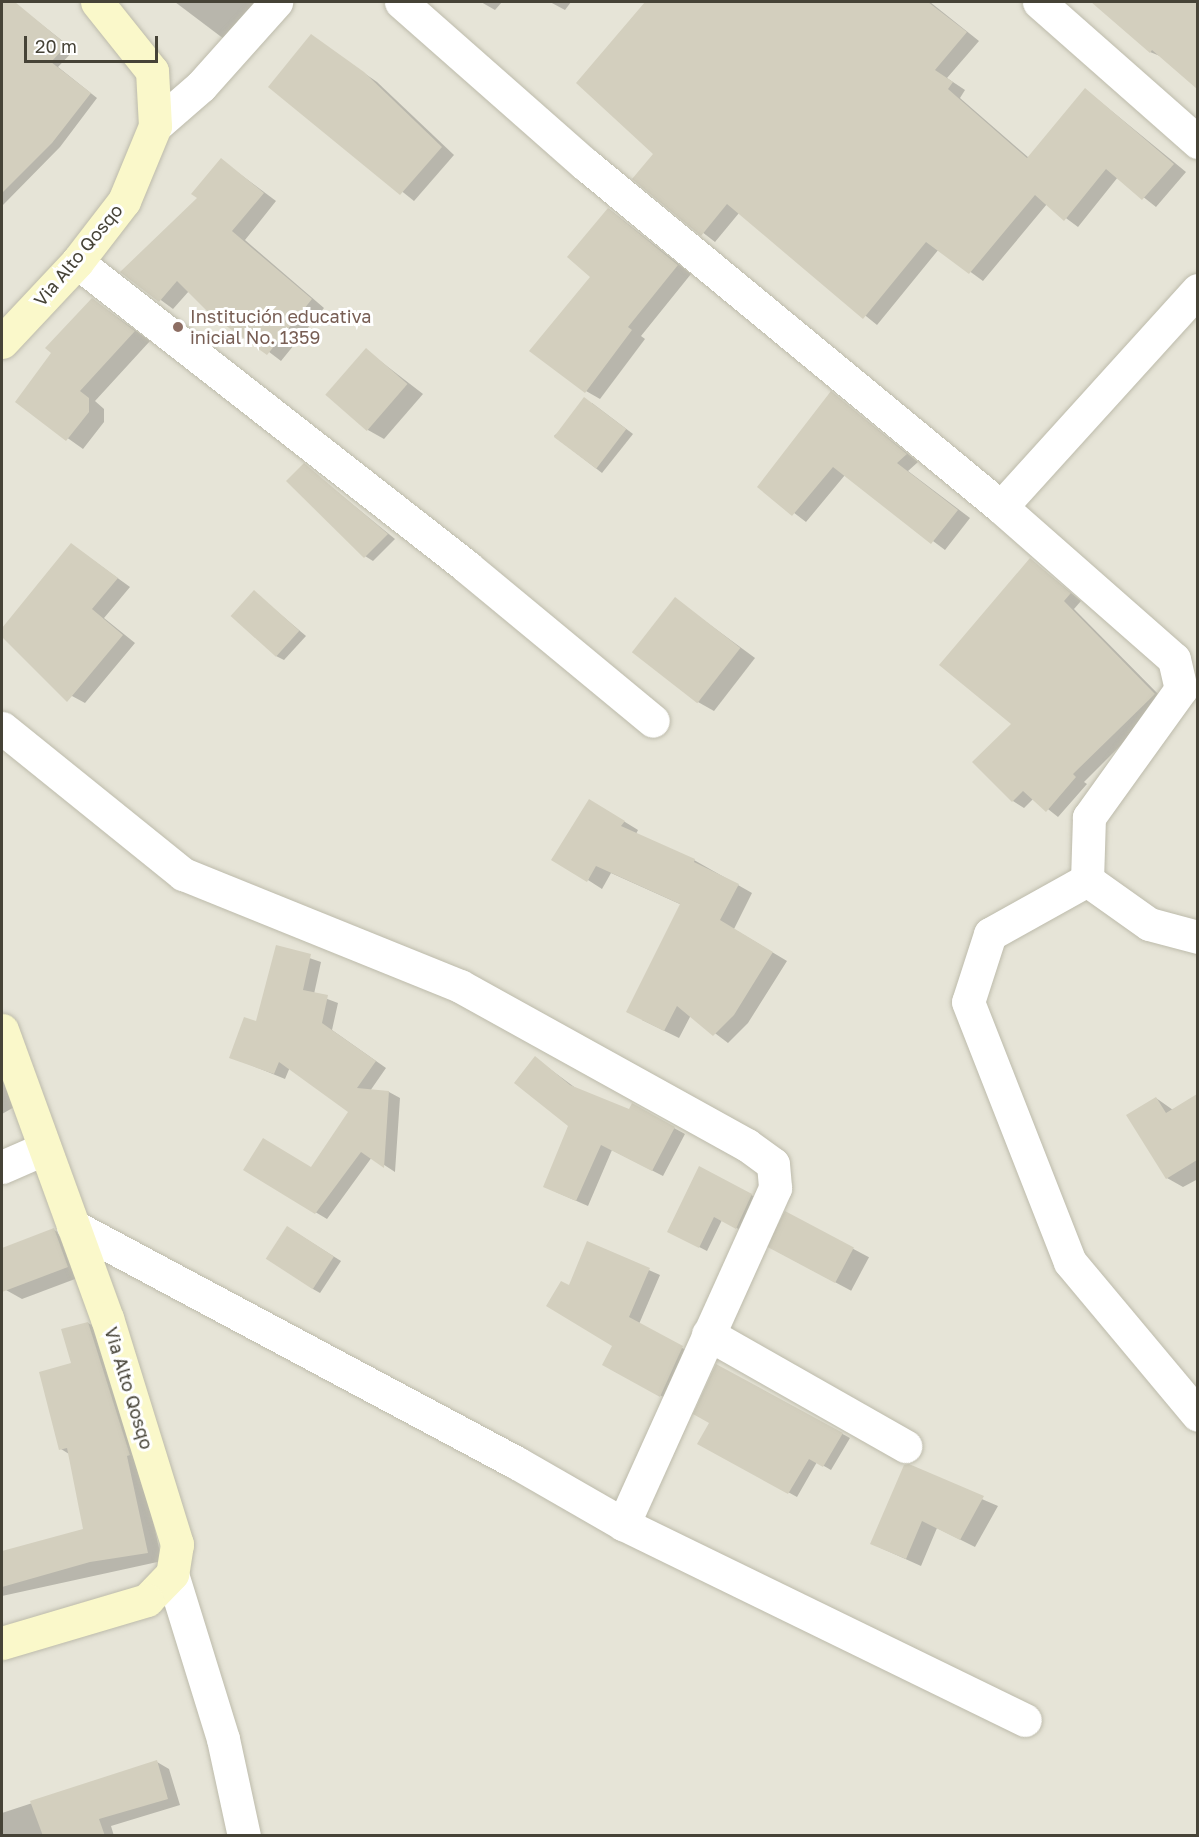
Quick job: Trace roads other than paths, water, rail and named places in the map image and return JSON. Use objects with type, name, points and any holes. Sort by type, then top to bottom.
[{"type":"street","name":"Via Alto Qosqo","points":[[2,342],[77,262],[124,201],[155,126],[152,71],[97,2]]},
{"type":"street","points":[[155,126],[201,86],[276,2]]},
{"type":"street","points":[[400,2],[585,165],[1001,507],[1174,659],[1181,689],[1089,817],[1087,880]]},
{"type":"street","points":[[1039,2],[1197,142]]},
{"type":"street","points":[[77,262],[467,567],[653,721]]},
{"type":"street","points":[[1001,507],[1197,290]]},
{"type":"street","points":[[2,728],[183,874],[460,986],[747,1145],[773,1164],[775,1188],[622,1524]]},
{"type":"street","points":[[1087,880],[1149,924],[1197,937]]},
{"type":"street","points":[[1087,880],[990,934],[968,1002],[1070,1262],[1197,1415]]},
{"type":"street","name":"Via Alto Qosqo","points":[[2,1030],[43,1149],[107,1318],[177,1544],[172,1574]]},
{"type":"street","points":[[2,1167],[43,1149]]},
{"type":"street","points":[[73,1226],[517,1463],[622,1524],[1025,1720]]},
{"type":"street","points":[[708,1334],[905,1446]]},
{"type":"street","points":[[2,1643],[147,1600],[172,1574],[223,1739],[244,1836]]},
{"type":"place","name":"Institución educativa inicial No. 1359","points":[[178,327]]}]
